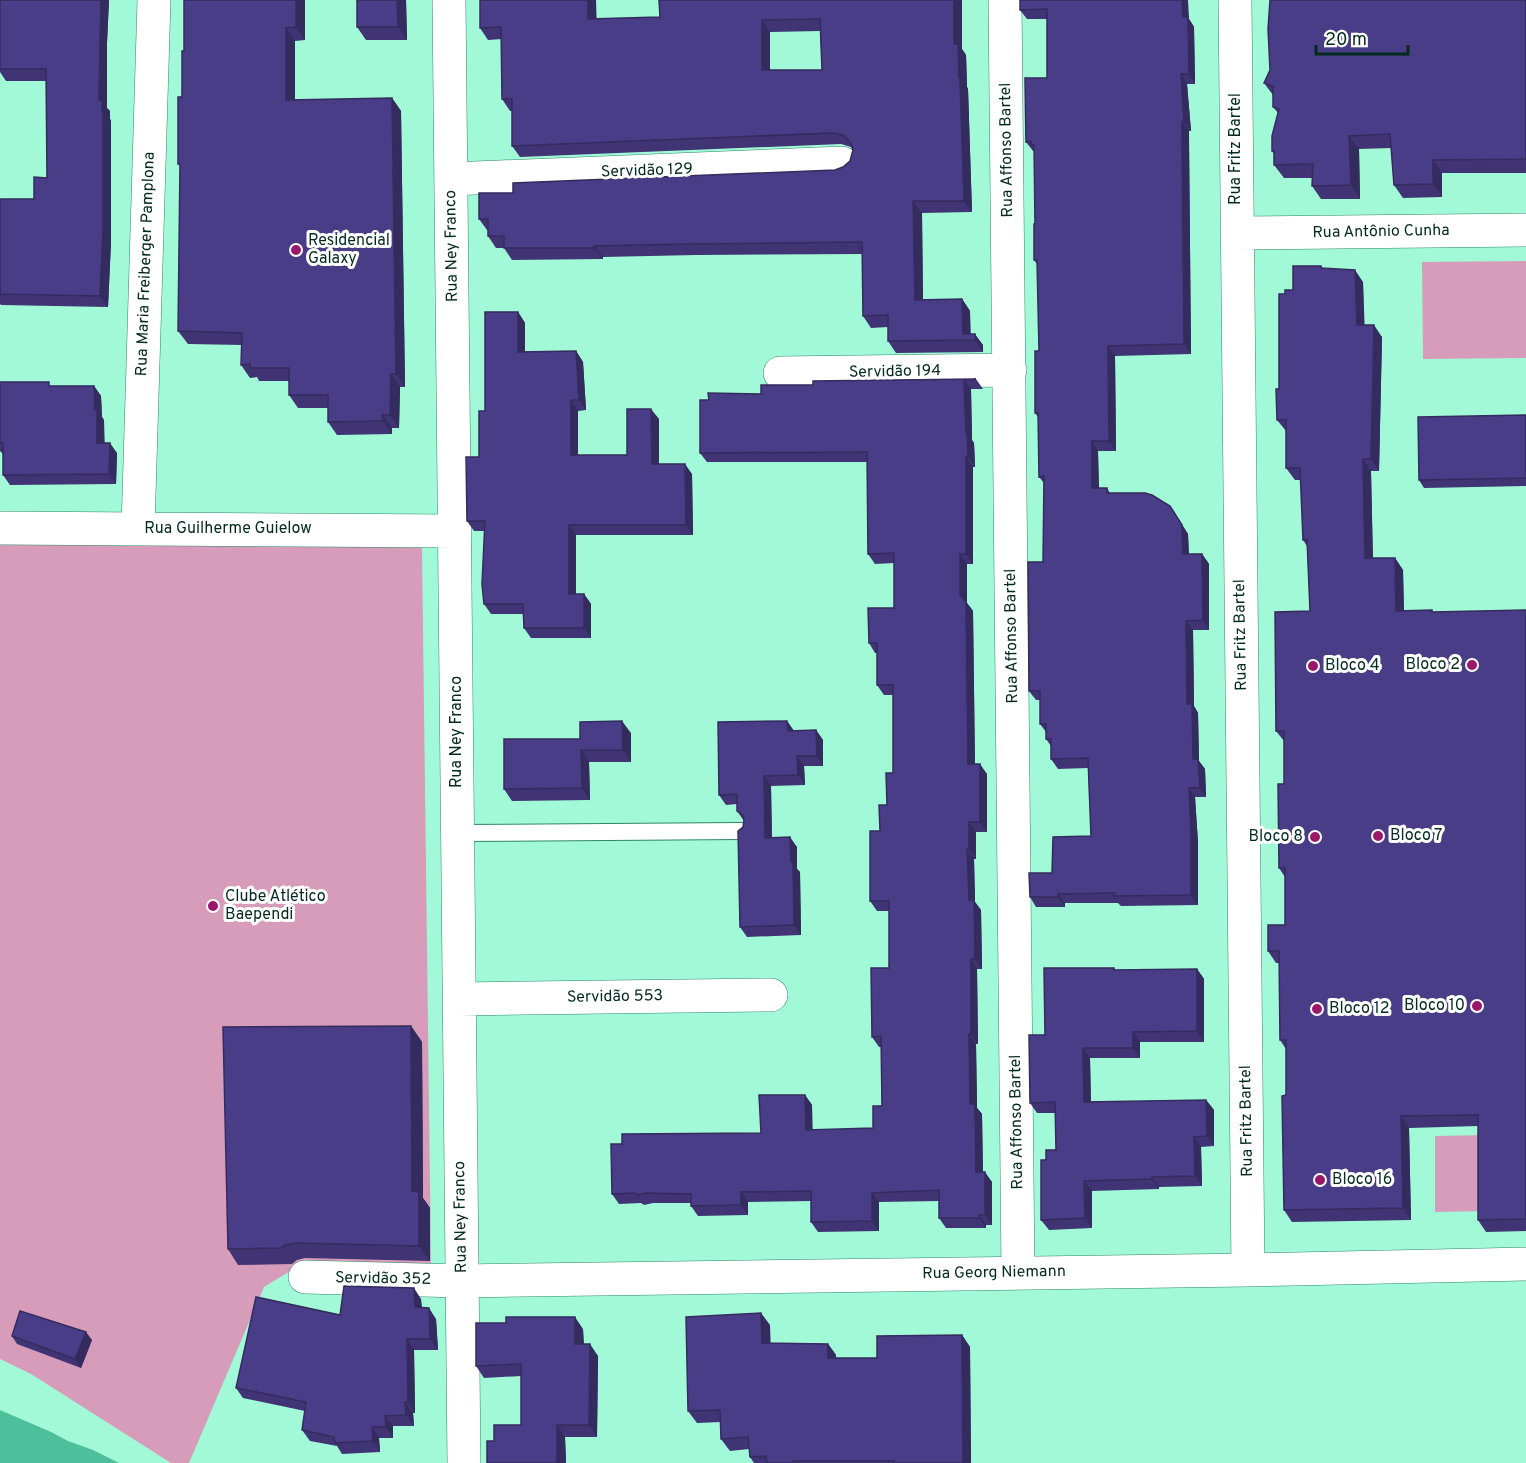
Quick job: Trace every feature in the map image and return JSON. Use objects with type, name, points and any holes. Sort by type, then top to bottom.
[{"type":"street","name":"Rua Maria Freiberger Pamplona","points":[[138,529],[154,0]]},
{"type":"street","name":"Rua Ney Franco","points":[[448,0],[464,1463]]},
{"type":"street","name":"Rua Affonso Bartel","points":[[1005,0],[1018,1273]]},
{"type":"street","name":"Rua Fritz Bartel","points":[[1235,0],[1248,1270]]},
{"type":"street","name":"Servidão 129","points":[[451,179],[842,163]]},
{"type":"street","name":"Rua Antônio Cunha","points":[[1237,233],[1526,230]]},
{"type":"street","name":"Servidão 194","points":[[780,373],[1010,370]]},
{"type":"street","name":"Rua Guilherme Guielow","points":[[0,528],[455,531]]},
{"type":"street","name":"Servidão 553","points":[[459,999],[771,995]]},
{"type":"street","name":"Rua Georg Niemann","points":[[461,1281],[1526,1264]]},
{"type":"street","name":"Servidão 352","points":[[305,1277],[461,1281]]},
{"type":"lane","points":[[457,833],[741,831]]},
{"type":"shaded area","points":[[1526,261],[1526,358],[1423,359],[1422,262]]},
{"type":"shaded area","name":"Clube Atlético Baependi","points":[[412,540],[422,548],[431,1264],[300,1265],[264,1287],[189,1463],[171,1463],[31,1374],[0,1359],[0,544]]},
{"type":"shaded area","points":[[1486,1135],[1486,1211],[1435,1212],[1435,1136]]},
{"type":"shaded area","points":[[0,1410],[93,1450],[119,1463],[0,1463]]},
{"type":"building","points":[[0,0],[101,0],[99,100],[102,100],[103,110],[103,230],[100,296],[0,294],[0,199],[34,199],[34,177],[47,178],[46,69],[0,69]]},
{"type":"building","points":[[184,0],[296,0],[296,27],[286,28],[286,100],[392,98],[396,374],[391,374],[390,415],[382,415],[383,421],[328,422],[328,395],[289,395],[289,368],[250,368],[250,364],[241,365],[242,333],[178,331],[180,164],[178,164],[178,97],[182,97]]},
{"type":"building","points":[[357,0],[397,0],[398,27],[357,27]]},
{"type":"building","points":[[480,0],[588,0],[588,19],[660,17],[659,0],[954,0],[954,44],[958,44],[964,201],[913,201],[915,300],[962,299],[963,334],[975,334],[975,340],[888,341],[888,315],[863,316],[862,242],[504,248],[504,236],[488,236],[488,219],[479,219],[479,193],[513,193],[513,183],[835,170],[850,161],[853,150],[850,142],[843,135],[833,133],[512,146],[512,99],[502,99],[501,27],[480,28]],"holes":[[[820,19],[822,70],[762,70],[762,20]]]},
{"type":"building","points":[[1020,0],[1182,0],[1183,17],[1188,17],[1189,74],[1181,74],[1184,122],[1182,122],[1182,136],[1184,344],[1108,346],[1109,441],[1092,441],[1092,488],[1107,488],[1107,493],[1152,495],[1170,506],[1182,525],[1183,554],[1202,554],[1203,620],[1186,621],[1187,704],[1192,704],[1193,759],[1198,759],[1200,788],[1189,788],[1191,895],[1114,896],[1114,893],[1030,897],[1029,873],[1052,873],[1053,837],[1091,836],[1088,758],[1051,759],[1051,739],[1046,739],[1046,724],[1040,724],[1040,691],[1029,691],[1028,562],[1043,562],[1044,476],[1039,477],[1038,413],[1035,413],[1035,351],[1039,351],[1037,260],[1034,260],[1034,145],[1031,145],[1031,141],[1026,142],[1025,78],[1047,78],[1047,9],[1020,10]]},
{"type":"building","points":[[1270,0],[1526,0],[1526,159],[1433,160],[1433,184],[1394,185],[1390,134],[1349,136],[1351,185],[1312,186],[1313,164],[1274,165],[1272,136],[1279,109],[1273,107],[1273,86],[1264,83],[1270,70],[1268,29]]},
{"type":"building","points":[[1293,266],[1321,266],[1321,268],[1355,270],[1357,325],[1374,325],[1371,459],[1363,459],[1365,558],[1395,558],[1396,611],[1526,610],[1526,1219],[1478,1220],[1478,1115],[1401,1116],[1403,1208],[1284,1210],[1282,1096],[1286,1095],[1286,1040],[1280,1040],[1279,951],[1268,951],[1268,925],[1285,925],[1285,868],[1279,868],[1278,784],[1284,784],[1284,731],[1276,731],[1275,612],[1310,611],[1307,539],[1303,540],[1300,468],[1286,468],[1286,420],[1277,420],[1279,294],[1285,294],[1285,290],[1293,290]]},
{"type":"building","points":[[485,312],[518,312],[518,352],[576,351],[579,400],[571,400],[571,455],[627,455],[627,409],[651,409],[652,464],[685,464],[686,525],[569,525],[569,594],[584,594],[584,628],[524,628],[523,604],[484,604],[482,584],[485,521],[467,521],[466,457],[479,457],[479,411],[485,411]]},
{"type":"building","points":[[976,379],[964,380],[968,457],[966,457],[966,554],[960,554],[960,595],[966,602],[968,764],[980,764],[980,822],[969,822],[969,849],[967,849],[969,900],[974,900],[975,959],[971,959],[971,1034],[969,1034],[970,1104],[975,1104],[976,1172],[985,1172],[985,1215],[979,1215],[979,1218],[939,1218],[939,1190],[872,1193],[872,1221],[811,1222],[811,1191],[741,1192],[741,1205],[691,1206],[691,1194],[612,1194],[611,1144],[622,1144],[622,1134],[761,1133],[759,1095],[805,1095],[806,1130],[873,1128],[873,1106],[882,1106],[881,1036],[872,1037],[871,968],[889,968],[889,901],[870,901],[870,831],[880,831],[879,805],[887,805],[886,773],[893,773],[893,685],[877,685],[877,643],[869,643],[868,608],[894,608],[894,553],[868,554],[867,452],[700,453],[700,400],[709,400],[708,393],[761,394],[761,385],[813,385],[813,381]]},
{"type":"building","points":[[0,382],[49,382],[49,386],[94,386],[97,443],[110,443],[109,474],[3,475],[3,443],[0,443]]},
{"type":"building","points":[[1526,415],[1526,478],[1419,480],[1418,417]]},
{"type":"building","points":[[622,721],[623,750],[581,750],[582,788],[504,789],[504,739],[580,739],[580,722]]},
{"type":"building","points":[[787,721],[788,731],[816,730],[817,756],[797,756],[798,775],[764,776],[765,838],[790,837],[791,862],[793,862],[794,925],[740,927],[738,831],[743,827],[744,820],[743,815],[737,811],[737,794],[719,795],[718,722]]},
{"type":"building","points":[[1044,968],[1197,969],[1197,1031],[1133,1032],[1133,1048],[1083,1048],[1084,1102],[1206,1100],[1207,1136],[1194,1137],[1195,1176],[1084,1181],[1085,1218],[1041,1220],[1041,1160],[1046,1160],[1046,1150],[1056,1150],[1055,1102],[1030,1103],[1029,1035],[1045,1035]]},
{"type":"building","points":[[411,1026],[412,1191],[419,1192],[419,1246],[295,1243],[281,1248],[228,1249],[223,1027]]},
{"type":"building","points":[[344,1286],[414,1288],[415,1307],[429,1308],[430,1339],[407,1339],[408,1402],[405,1402],[406,1415],[385,1416],[386,1427],[372,1427],[373,1441],[335,1443],[334,1437],[302,1430],[306,1402],[236,1388],[256,1297],[340,1315]]},
{"type":"building","points":[[20,1311],[86,1332],[75,1359],[12,1336]]},
{"type":"building","points":[[761,1313],[762,1343],[828,1344],[828,1358],[877,1358],[877,1336],[962,1335],[963,1463],[793,1461],[793,1463],[767,1463],[766,1456],[750,1457],[748,1437],[721,1439],[720,1410],[688,1411],[686,1317]]},
{"type":"building","points":[[506,1317],[575,1317],[575,1344],[590,1344],[589,1425],[557,1425],[557,1463],[487,1463],[487,1441],[494,1441],[494,1425],[521,1425],[521,1364],[476,1366],[476,1323],[506,1323]]},
{"type":"place","name":"Residencial Galaxy","points":[[296,250]]},
{"type":"place","name":"Bloco 2","points":[[1472,665]]},
{"type":"place","name":"Bloco 4","points":[[1313,666]]},
{"type":"place","name":"Bloco 7","points":[[1378,836]]},
{"type":"place","name":"Bloco 8","points":[[1315,837]]},
{"type":"place","name":"Clube Atlético Baependi","points":[[213,906]]},
{"type":"place","name":"Bloco 10","points":[[1477,1006]]},
{"type":"place","name":"Bloco 12","points":[[1317,1009]]},
{"type":"place","name":"Bloco 16","points":[[1320,1180]]}]
